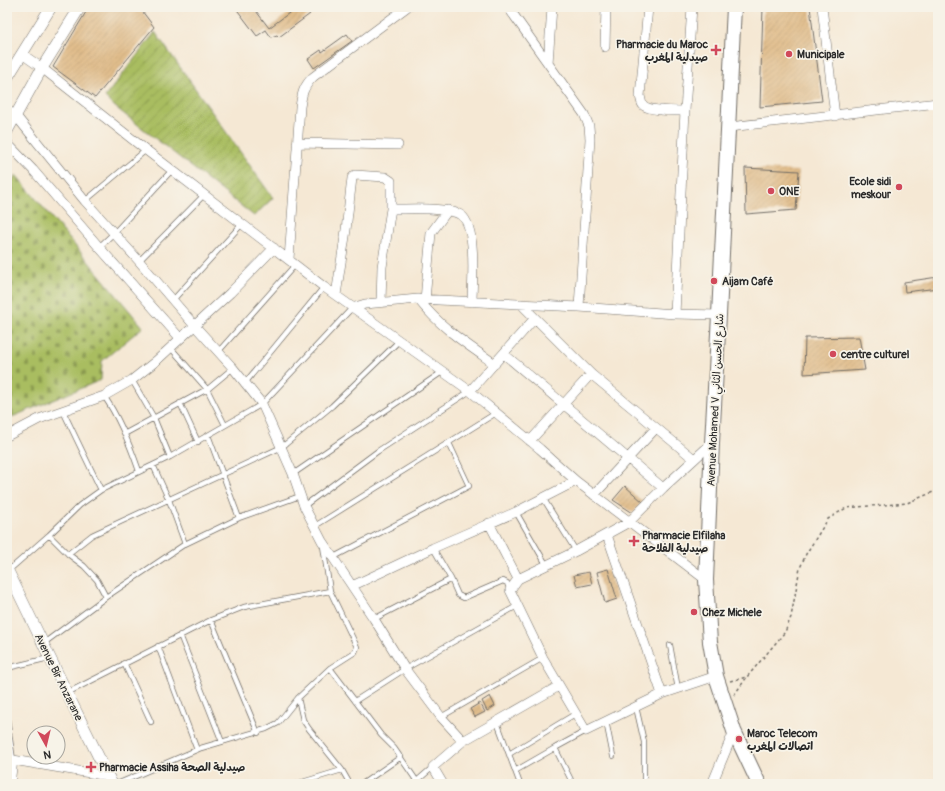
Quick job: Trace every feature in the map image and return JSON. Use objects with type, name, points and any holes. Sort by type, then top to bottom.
[{"type":"main road","name":"Avenue Mohamed V شارع الحسن الثاني","points":[[734,7],[706,580],[710,642],[717,680],[725,708],[734,731],[759,784]]},
{"type":"street","points":[[7,78],[51,7]]},
{"type":"street","points":[[7,131],[11,113],[42,68],[80,7]]},
{"type":"street","points":[[292,262],[297,143],[301,94],[306,84],[313,77],[407,7]]},
{"type":"street","points":[[508,7],[584,114],[589,126],[590,139],[578,307]]},
{"type":"street","points":[[548,63],[552,7]]},
{"type":"street","points":[[604,47],[606,7]]},
{"type":"street","points":[[648,7],[640,96],[641,103],[644,107],[650,109],[685,112]]},
{"type":"street","points":[[675,314],[692,7]]},
{"type":"street","points":[[822,7],[835,116]]},
{"type":"street","points":[[22,54],[324,287],[470,391],[576,481],[706,580]]},
{"type":"street","points":[[729,127],[938,103]]},
{"type":"street","points":[[11,113],[85,201],[233,368],[262,404],[282,447],[304,506],[332,558],[374,619],[405,669],[441,717],[463,741]]},
{"type":"street","points":[[7,143],[34,170],[98,247],[180,338]]},
{"type":"street","points":[[297,143],[398,145]]},
{"type":"street","points":[[336,295],[352,178],[355,175],[386,177],[391,181],[391,209],[382,267],[381,302]]},
{"type":"street","points":[[391,209],[448,210],[461,214],[469,226],[473,249],[472,302]]},
{"type":"street","points":[[448,210],[431,233],[422,299],[430,314],[452,334],[495,364]]},
{"type":"street","points":[[7,436],[40,419],[104,396],[132,380],[156,361],[230,293],[274,248]]},
{"type":"street","points":[[352,308],[381,302],[422,299],[578,307],[675,314],[719,315]]},
{"type":"street","points":[[521,304],[591,374],[694,459]]},
{"type":"street","points":[[470,391],[535,318]]},
{"type":"street","points":[[504,354],[663,488]]},
{"type":"street","points":[[530,441],[591,374]]},
{"type":"street","points":[[594,495],[656,428]]},
{"type":"street","points":[[712,444],[663,488],[629,522],[518,580],[510,590],[543,658],[586,731],[662,694],[717,680]]},
{"type":"street","points":[[352,586],[433,548],[516,512],[576,481]]},
{"type":"street","points":[[489,523],[518,580]]},
{"type":"street","points":[[606,535],[662,694]]},
{"type":"street","name":"Avenue Bir Anzarane","points":[[8,570],[67,693],[112,781]]},
{"type":"street","points":[[443,784],[433,767],[463,741],[559,686]]},
{"type":"street","points":[[712,784],[734,731]]},
{"type":"street","points":[[10,784],[10,760],[112,781]]},
{"type":"lane","points":[[85,201],[146,150]]},
{"type":"lane","points":[[98,247],[114,233],[172,170]]},
{"type":"lane","points":[[139,261],[204,195]]},
{"type":"lane","points":[[173,300],[242,224]]},
{"type":"lane","points":[[218,352],[292,262]]},
{"type":"lane","points":[[244,383],[324,287]]},
{"type":"lane","points":[[8,570],[49,535],[80,505],[101,490],[170,457],[262,404],[352,308]]},
{"type":"lane","points":[[68,554],[92,535],[282,447],[332,406],[399,341]]},
{"type":"lane","points":[[170,347],[207,389],[225,425]]},
{"type":"lane","points":[[126,433],[207,389],[233,368]]},
{"type":"lane","points":[[293,474],[442,372]]},
{"type":"lane","points":[[132,380],[154,418],[170,457]]},
{"type":"lane","points":[[304,506],[378,450],[470,391]]},
{"type":"lane","points":[[104,396],[112,407],[126,433],[139,471]]},
{"type":"lane","points":[[180,403],[198,442]]},
{"type":"lane","points":[[63,411],[101,490]]},
{"type":"lane","points":[[315,526],[496,413]]},
{"type":"lane","points":[[208,435],[239,518]]},
{"type":"lane","points":[[332,558],[469,486],[448,442]]},
{"type":"lane","points":[[152,465],[169,500],[185,544]]},
{"type":"lane","points":[[44,644],[106,598],[185,544],[239,518],[300,496]]},
{"type":"lane","points":[[543,498],[576,551]]},
{"type":"lane","points":[[516,512],[547,566]]},
{"type":"lane","points":[[49,535],[68,554],[84,566],[97,580],[106,598]]},
{"type":"lane","points":[[112,781],[197,750],[258,732],[278,723],[298,698],[330,668],[355,652],[357,647],[330,591],[322,541]]},
{"type":"lane","points":[[433,548],[451,579],[458,595],[464,598],[503,581],[507,583],[510,590]]},
{"type":"lane","points":[[374,619],[451,579]]},
{"type":"lane","points":[[67,693],[180,635],[211,620],[244,607],[330,591]]},
{"type":"lane","points":[[355,701],[405,669],[517,606]]},
{"type":"lane","points":[[211,620],[258,732]]},
{"type":"lane","points":[[180,635],[222,742]]},
{"type":"lane","points":[[670,645],[678,689]]},
{"type":"lane","points":[[158,646],[197,750]]},
{"type":"lane","points":[[7,668],[51,658]]},
{"type":"lane","points":[[441,717],[543,658]]},
{"type":"lane","points":[[124,663],[151,722]]},
{"type":"lane","points":[[330,668],[381,735],[390,742],[417,780],[433,767]]},
{"type":"lane","points":[[298,698],[303,720],[342,770],[350,784]]},
{"type":"lane","points":[[636,707],[644,742],[644,784]]},
{"type":"lane","points":[[509,754],[576,714]]},
{"type":"lane","points":[[7,719],[10,760]]},
{"type":"lane","points":[[606,721],[613,756]]},
{"type":"lane","points":[[498,722],[520,784]]},
{"type":"lane","points":[[515,771],[586,731]]},
{"type":"lane","points":[[555,748],[571,780]]},
{"type":"lane","points":[[362,784],[401,757]]},
{"type":"lane","points":[[296,784],[342,770]]},
{"type":"path","points":[[725,708],[747,677],[785,632],[791,617],[800,568],[806,554],[828,519],[846,508],[907,503],[938,490]]},
{"type":"path","points":[[717,680],[747,677]]},
{"type":"green space","points":[[155,32],[273,198],[254,216],[114,106],[105,97]]},
{"type":"green space","points":[[16,175],[143,327],[102,361],[101,380],[7,419],[7,190]]},
{"type":"building","points":[[89,7],[139,7],[154,27],[95,98],[53,67]]},
{"type":"building","points":[[235,7],[253,7],[269,28],[297,7],[305,7],[310,14],[279,37],[277,35],[271,37],[266,30],[257,36]]},
{"type":"building","name":"Municipale","points":[[763,7],[810,7],[822,101],[760,107]]},
{"type":"building","points":[[347,34],[352,41],[314,68],[308,59],[321,50],[322,52]]},
{"type":"building","name":"ONE","points":[[745,168],[799,171],[796,210],[746,214]]},
{"type":"building","points":[[938,277],[938,288],[905,292],[904,282]]},
{"type":"building","name":"centre culturel","points":[[859,337],[865,370],[804,374],[805,338]]},
{"type":"building","points":[[625,486],[643,502],[633,513],[613,500]]},
{"type":"building","points":[[608,569],[617,599],[605,603],[597,572]]},
{"type":"building","points":[[589,572],[592,584],[577,587],[574,575]]},
{"type":"building","points":[[490,696],[495,706],[487,711],[482,701]]},
{"type":"building","points":[[480,703],[485,712],[475,717],[470,709]]},
{"type":"place","name":"Pharmacie du Maroc صيدلية المغرب","points":[[716,50]]},
{"type":"place","name":"Municipale","points":[[789,54]]},
{"type":"place","name":"Ecole sidi meskour","points":[[899,187]]},
{"type":"place","name":"ONE","points":[[771,191]]},
{"type":"place","name":"Aijam Café","points":[[714,281]]},
{"type":"place","name":"centre culturel","points":[[833,354]]},
{"type":"place","name":"Pharmacie Elfilaha صيدلية الفلاحة","points":[[634,541]]},
{"type":"place","name":"Chez Michele","points":[[694,612]]},
{"type":"place","name":"Maroc Telecom اتصالات المغرب","points":[[739,739]]},
{"type":"place","name":"Pharmacie Assiha صيدلية الصحة","points":[[91,767]]}]
